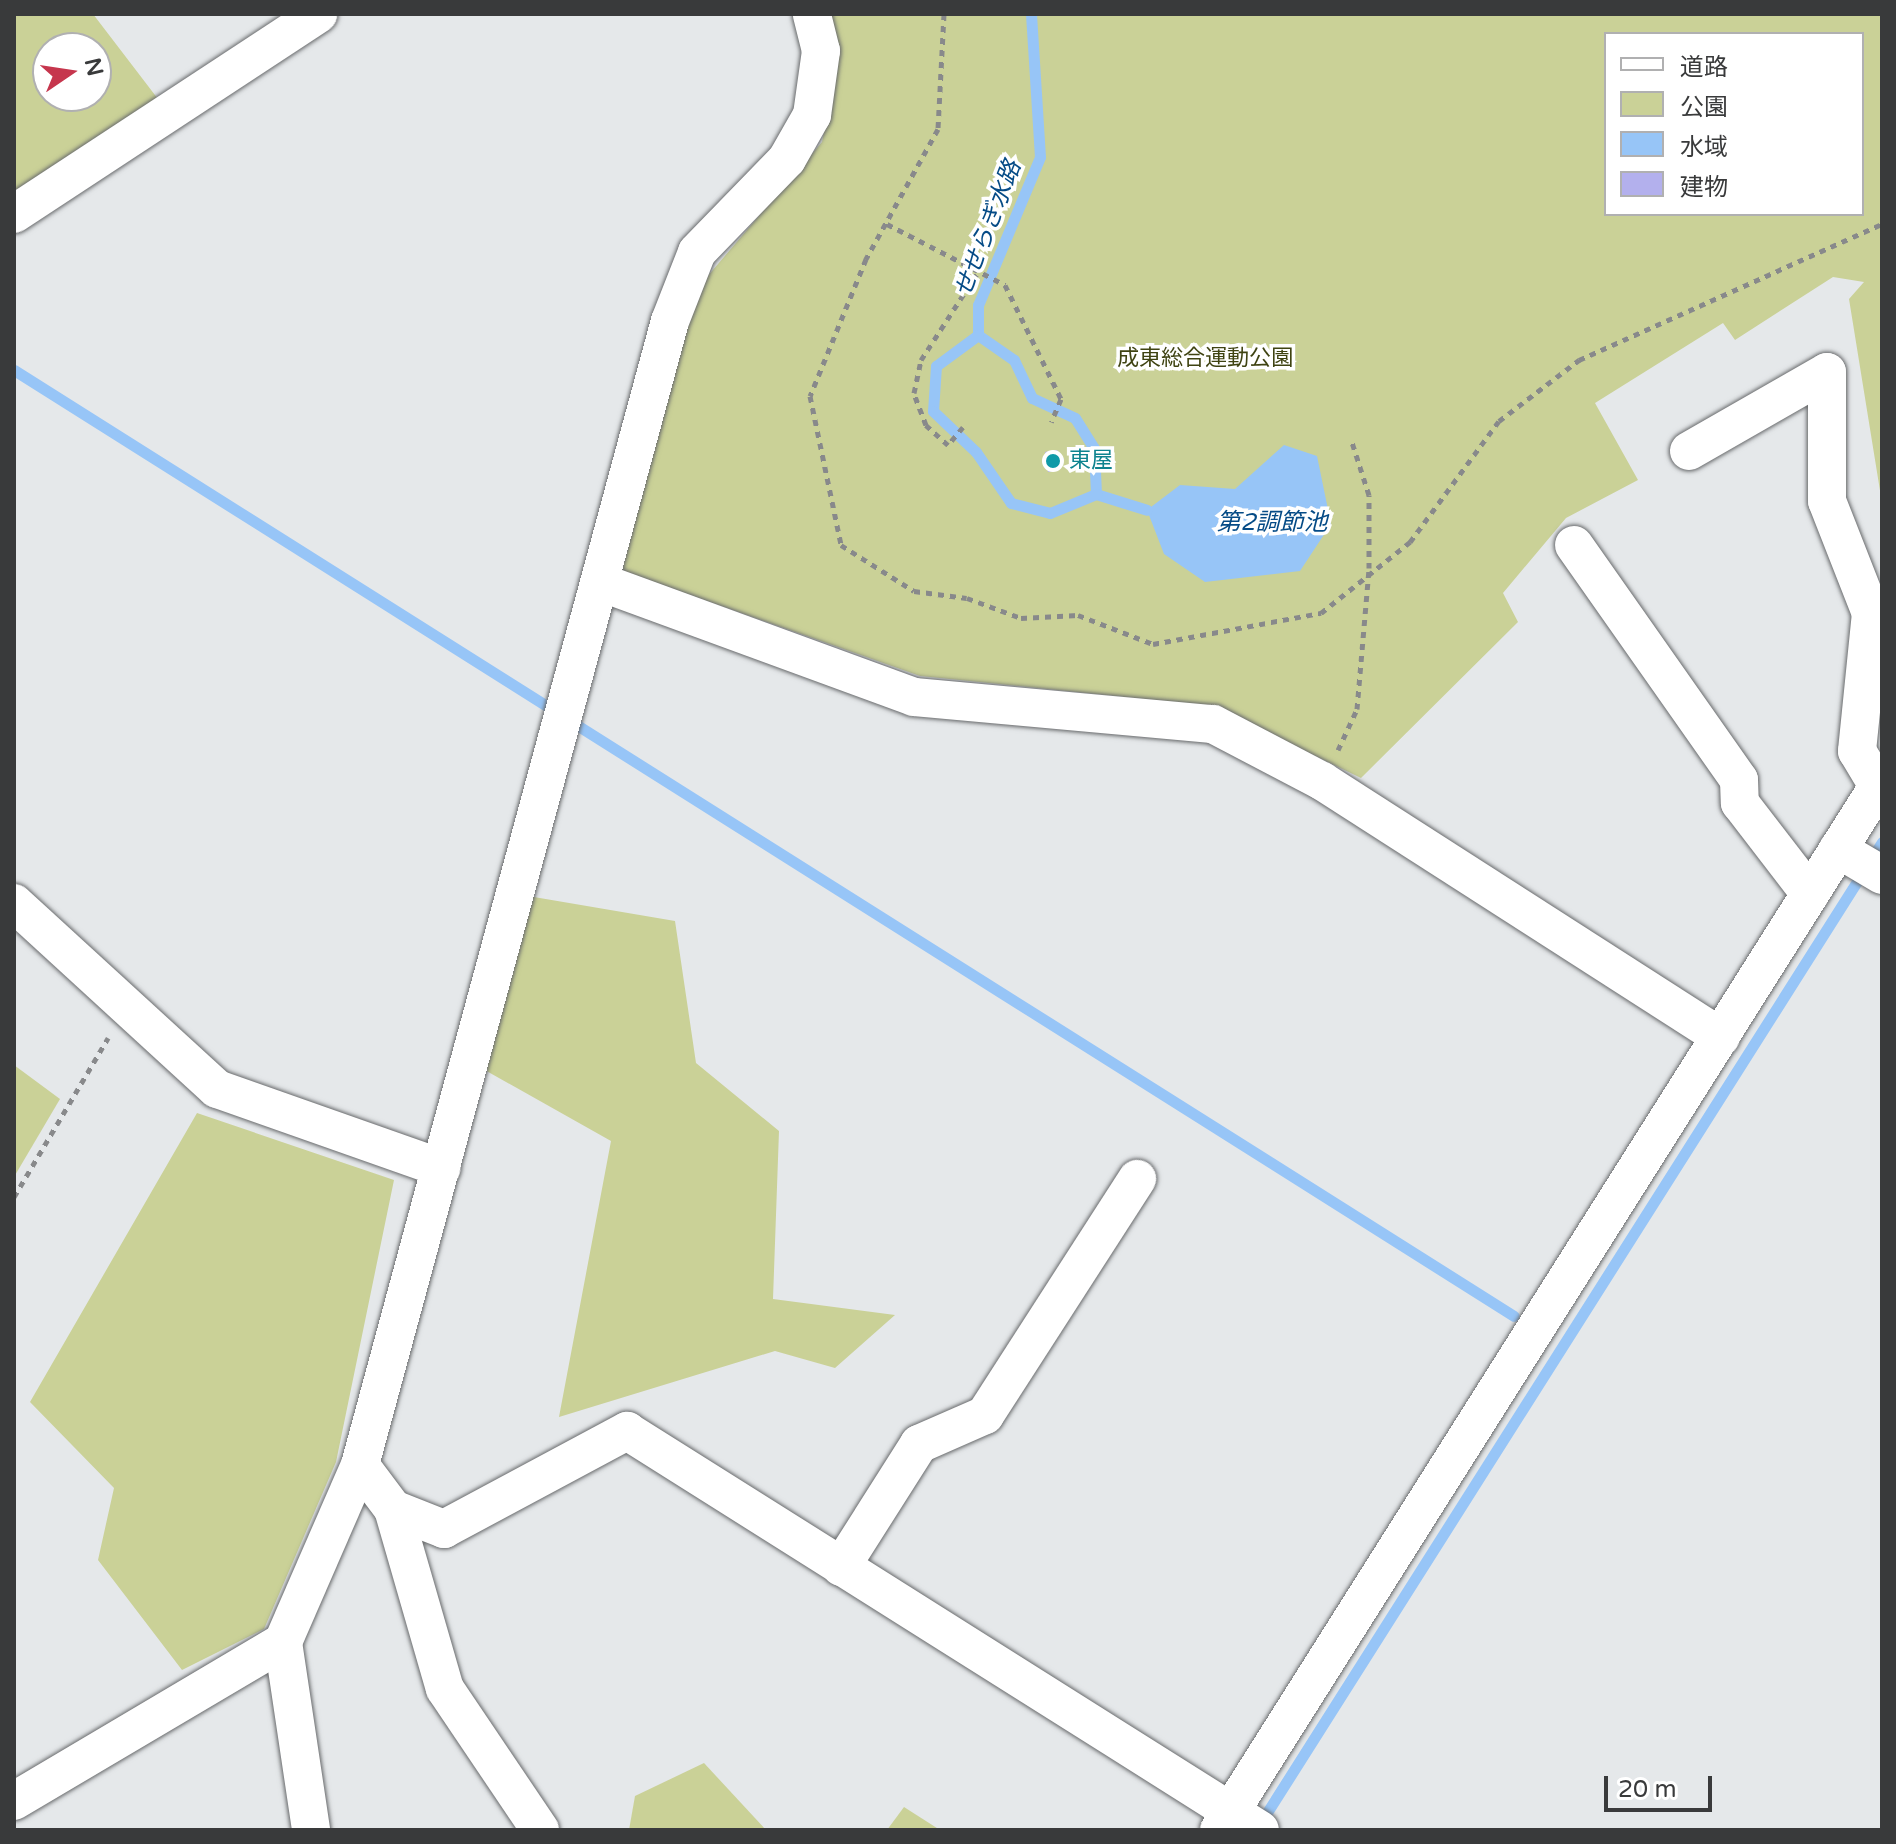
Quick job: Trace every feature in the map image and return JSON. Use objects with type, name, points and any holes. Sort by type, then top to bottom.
[{"type":"street","points":[[14,214],[318,14]]},
{"type":"street","points":[[311,1830],[283,1642],[360,1465],[670,321],[697,252],[787,159],[812,115],[821,51],[812,14]]},
{"type":"street","points":[[393,1509],[444,1529],[627,1431],[1238,1823],[1880,783],[1857,751],[1871,613],[1827,501],[1827,372],[1689,451]]},
{"type":"street","points":[[1574,545],[1739,780],[1740,803],[1810,894]]},
{"type":"street","points":[[600,582],[914,697],[1213,724],[1322,781],[1721,1037]]},
{"type":"street","points":[[1838,849],[1882,875]]},
{"type":"street","points":[[14,903],[217,1089],[441,1168]]},
{"type":"street","points":[[841,1567],[919,1444],[985,1415],[1137,1179]]},
{"type":"street","points":[[360,1465],[393,1509],[445,1689],[540,1830]]},
{"type":"street","points":[[14,1801],[283,1642]]},
{"type":"path","points":[[944,14],[938,129],[887,224],[810,396],[841,545],[914,591],[967,598],[1021,618],[1078,615],[1153,644],[1321,613],[1369,568],[1410,542],[1499,421],[1579,360],[1882,224]]},
{"type":"path","points":[[887,224],[1005,285],[1061,399],[1051,422]]},
{"type":"path","points":[[963,427],[948,445],[926,425],[914,393],[921,360],[978,272]]},
{"type":"path","points":[[1322,781],[1357,709],[1369,568],[1369,495],[1352,442]]},
{"type":"path","points":[[14,1197],[127,1006]]},
{"type":"green space","points":[[14,14],[93,14],[107,32],[32,32],[32,112],[112,112],[112,39],[158,99],[14,197]]},
{"type":"green space","name":"成東総合運動公園","points":[[828,14],[1882,14],[1882,503],[1849,299],[1864,282],[1833,277],[1735,340],[1723,323],[1595,403],[1638,480],[1566,518],[1503,593],[1518,622],[1361,778],[1212,706],[920,676],[622,571],[695,291],[822,142],[838,64]]},
{"type":"green space","points":[[528,896],[675,921],[696,1063],[779,1131],[773,1299],[895,1315],[835,1368],[775,1351],[559,1417],[611,1141],[483,1069]]},
{"type":"green space","points":[[14,1065],[60,1099],[14,1177]]},
{"type":"green space","points":[[197,1113],[394,1180],[336,1462],[264,1629],[182,1670],[98,1560],[114,1488],[30,1402]]},
{"type":"green space","points":[[704,1763],[766,1830],[629,1830],[635,1796]]},
{"type":"green space","points":[[904,1807],[940,1830],[887,1830]]},
{"type":"water","name":"第2調節池","points":[[1284,445],[1317,456],[1331,524],[1300,571],[1205,582],[1164,554],[1147,510],[1180,485],[1235,489]]},
{"type":"building","name":"東屋","points":[[1057,450],[1064,459],[1059,470],[1048,472],[1045,452]]},
{"type":"waterway","name":"せせらぎ水路","points":[[1031,14],[1040,157],[978,305],[978,335],[1014,360],[1032,398],[1075,418],[1094,448],[1096,494],[1147,510]]},
{"type":"waterway","points":[[978,335],[936,366],[933,411],[976,452],[1011,503],[1050,513],[1096,494]]},
{"type":"waterway","points":[[14,370],[1514,1316]]},
{"type":"waterway","points":[[1261,1822],[1882,842]]},
{"type":"place","name":"東屋","points":[[1053,461]]}]
